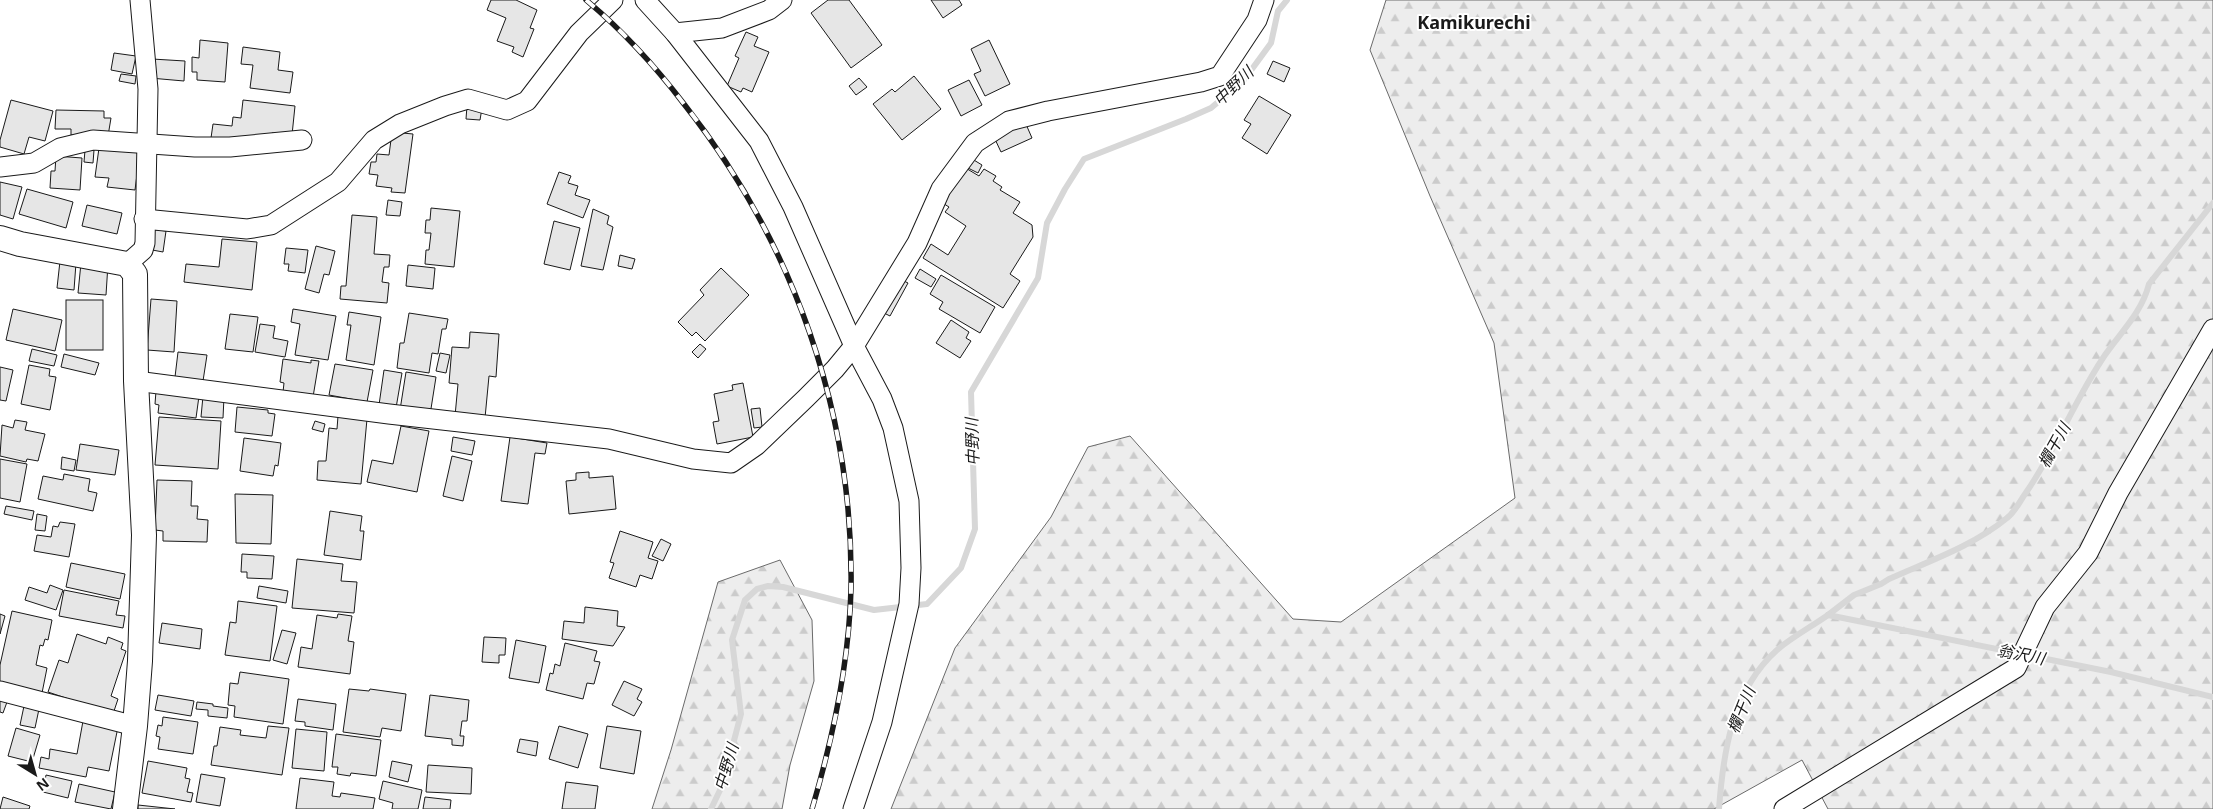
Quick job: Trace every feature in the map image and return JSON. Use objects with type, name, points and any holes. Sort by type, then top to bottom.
[{"type":"street","points":[[127,264],[143,250],[145,243],[148,89],[140,0]]},
{"type":"street","points":[[144,219],[247,229],[271,225],[338,182],[374,140],[400,124],[468,99],[507,110],[527,101],[579,32],[614,0]]},
{"type":"street","points":[[645,0],[675,33],[759,142],[793,207],[854,346],[882,399],[893,428],[909,501],[910,604],[882,722],[853,809]]},
{"type":"street","points":[[675,33],[722,28],[769,10],[782,0]]},
{"type":"street","points":[[136,381],[390,414],[609,439],[693,459],[731,463],[757,444],[806,398],[835,370],[854,346],[917,242],[941,190],[975,143],[1009,121],[1048,111],[1201,82],[1220,76],[1257,20],[1264,0]]},
{"type":"street","points":[[0,167],[34,163],[60,148],[93,140],[146,145],[230,147],[302,140]]},
{"type":"street","points":[[0,238],[20,244],[127,264],[135,274],[136,381],[144,535],[140,661],[135,726],[125,809]]},
{"type":"street","points":[[1784,809],[2016,668],[2045,607],[2088,553],[2118,493],[2213,328]]},
{"type":"street","points":[[0,691],[135,726]]},
{"type":"green space","points":[[1386,0],[2213,0],[2213,809],[1828,809],[1802,760],[1714,809],[891,809],[955,648],[1051,517],[1088,447],[1130,436],[1293,619],[1341,622],[1515,498],[1494,343],[1430,196],[1370,50]]},
{"type":"green space","points":[[780,560],[812,620],[814,681],[790,765],[782,809],[652,809],[671,750],[718,582]]},
{"type":"building","points":[[491,0],[516,0],[537,10],[530,28],[534,29],[523,57],[512,52],[514,47],[497,41],[506,18],[487,10]]},
{"type":"building","points":[[828,0],[849,0],[882,45],[851,68],[811,13]]},
{"type":"building","points":[[931,0],[959,0],[962,5],[943,18]]},
{"type":"building","points":[[746,32],[758,37],[754,46],[769,52],[752,92],[743,88],[741,92],[727,86],[739,58],[735,56]]},
{"type":"building","points":[[200,40],[228,43],[225,82],[197,80],[197,72],[192,72],[192,57],[199,58]]},
{"type":"building","points":[[989,40],[1010,84],[985,96],[974,74],[981,71],[971,49]]},
{"type":"building","points":[[243,47],[280,52],[278,70],[293,72],[290,93],[250,88],[253,65],[241,64]]},
{"type":"building","points":[[114,53],[136,56],[132,74],[111,70]]},
{"type":"building","points":[[152,59],[185,61],[184,81],[150,78]]},
{"type":"building","points":[[1273,61],[1290,68],[1284,82],[1267,74]]},
{"type":"building","points":[[121,74],[136,76],[135,84],[119,81]]},
{"type":"building","points":[[914,76],[941,109],[902,140],[873,104],[892,89],[895,92]]},
{"type":"building","points":[[859,78],[867,87],[856,95],[849,86]]},
{"type":"building","points":[[969,80],[982,105],[961,116],[948,90]]},
{"type":"building","points":[[1259,96],[1291,115],[1267,154],[1242,138],[1251,124],[1244,120]]},
{"type":"building","points":[[11,100],[53,111],[45,141],[29,137],[24,154],[0,147],[0,140]]},
{"type":"building","points":[[243,100],[295,106],[292,135],[272,133],[271,137],[211,138],[213,124],[232,126],[233,117],[241,118]]},
{"type":"building","points":[[467,106],[482,108],[480,120],[466,119]]},
{"type":"building","points":[[56,110],[104,111],[104,118],[111,118],[108,136],[71,135],[71,129],[55,129]]},
{"type":"building","points":[[1025,122],[1032,138],[1001,152],[994,137]]},
{"type":"building","points":[[392,132],[413,134],[405,193],[391,192],[392,188],[376,186],[378,175],[369,174],[371,162],[376,162],[377,154],[389,155]]},
{"type":"building","points":[[99,148],[144,150],[139,159],[135,190],[107,187],[109,178],[95,177]]},
{"type":"building","points":[[85,150],[94,150],[93,163],[84,162]]},
{"type":"building","points":[[56,156],[82,158],[80,190],[50,188],[51,171],[55,171]]},
{"type":"building","points":[[969,157],[982,165],[978,173],[964,166]]},
{"type":"building","points":[[964,167],[979,176],[984,169],[996,176],[993,181],[1002,187],[1000,190],[1020,202],[1013,213],[1032,225],[1033,237],[1010,274],[1020,281],[1003,308],[923,258],[931,244],[948,255],[966,226],[945,212],[949,207],[941,202]]},
{"type":"building","points":[[559,172],[571,176],[568,183],[578,186],[575,195],[590,200],[583,218],[547,204]]},
{"type":"building","points":[[0,182],[22,187],[13,219],[0,215]]},
{"type":"building","points":[[27,189],[73,202],[66,228],[19,214]]},
{"type":"building","points":[[388,200],[402,202],[400,216],[386,215]]},
{"type":"building","points":[[87,205],[122,213],[117,234],[82,226]]},
{"type":"building","points":[[431,208],[460,211],[454,267],[425,264],[426,250],[429,250],[431,233],[425,233],[426,220],[430,220]]},
{"type":"building","points":[[593,209],[609,216],[607,224],[613,227],[603,270],[581,266]]},
{"type":"building","points":[[352,215],[377,217],[374,254],[390,255],[389,267],[384,267],[382,282],[389,283],[387,303],[340,299],[341,286],[346,286]]},
{"type":"building","points":[[554,221],[580,228],[570,270],[544,264]]},
{"type":"building","points":[[150,229],[166,231],[163,252],[147,249]]},
{"type":"building","points":[[222,239],[257,242],[252,290],[184,282],[186,264],[219,267]]},
{"type":"building","points":[[316,246],[335,251],[329,275],[324,274],[319,293],[305,289]]},
{"type":"building","points":[[286,248],[308,250],[305,273],[288,271],[289,264],[284,264]]},
{"type":"building","points":[[620,255],[635,259],[632,269],[618,266]]},
{"type":"building","points":[[60,261],[76,263],[74,290],[57,288]]},
{"type":"building","points":[[81,263],[108,264],[106,295],[78,293]]},
{"type":"building","points":[[408,265],[435,268],[433,289],[406,286]]},
{"type":"building","points":[[721,268],[749,295],[705,341],[696,332],[692,336],[678,322],[704,295],[700,290]]},
{"type":"building","points":[[920,269],[936,279],[931,287],[915,278]]},
{"type":"building","points":[[941,275],[995,307],[980,333],[939,309],[943,302],[930,294]]},
{"type":"building","points":[[900,279],[908,283],[890,316],[882,312]]},
{"type":"building","points":[[151,299],[177,301],[174,352],[147,350]]},
{"type":"building","points":[[66,300],[103,300],[103,350],[66,350]]},
{"type":"building","points":[[13,309],[62,320],[55,351],[6,340]]},
{"type":"building","points":[[293,309],[336,316],[328,360],[295,355],[300,324],[291,322]]},
{"type":"building","points":[[349,312],[381,317],[374,365],[346,360],[351,325],[347,325]]},
{"type":"building","points":[[409,313],[448,319],[446,329],[442,329],[438,354],[432,353],[429,373],[397,368],[400,343],[404,343]]},
{"type":"building","points":[[230,314],[258,317],[253,352],[225,349]]},
{"type":"building","points":[[951,320],[969,332],[966,338],[971,341],[960,358],[936,343]]},
{"type":"building","points":[[260,324],[275,326],[273,338],[288,341],[285,357],[255,352]]},
{"type":"building","points":[[470,332],[499,334],[496,377],[489,376],[485,418],[455,416],[458,384],[449,383],[452,347],[469,348]]},
{"type":"building","points":[[700,344],[706,349],[698,358],[692,352]]},
{"type":"building","points":[[32,349],[57,355],[54,366],[29,361]]},
{"type":"building","points":[[178,352],[207,355],[203,381],[175,377]]},
{"type":"building","points":[[440,353],[450,355],[446,373],[436,371]]},
{"type":"building","points":[[64,354],[99,363],[95,375],[61,367]]},
{"type":"building","points":[[283,359],[311,363],[311,360],[319,361],[313,397],[283,392],[284,383],[280,382]]},
{"type":"building","points":[[335,364],[373,370],[367,402],[329,395]]},
{"type":"building","points":[[29,365],[50,369],[49,376],[56,377],[50,410],[21,404]]},
{"type":"building","points":[[0,367],[13,370],[6,401],[0,400]]},
{"type":"building","points":[[384,370],[402,373],[396,408],[379,405]]},
{"type":"building","points":[[406,372],[436,377],[430,415],[400,410]]},
{"type":"building","points":[[743,383],[753,437],[717,444],[713,422],[719,421],[714,394],[733,390],[732,385]]},
{"type":"building","points":[[156,391],[199,396],[196,418],[158,413],[159,405],[155,404]]},
{"type":"building","points":[[203,396],[224,397],[223,418],[201,417]]},
{"type":"building","points":[[237,407],[268,410],[268,413],[275,414],[272,436],[235,432]]},
{"type":"building","points":[[760,408],[762,427],[754,428],[751,409]]},
{"type":"building","points":[[338,416],[367,419],[361,484],[317,480],[318,461],[326,461],[329,428],[337,429]]},
{"type":"building","points":[[159,417],[221,421],[218,469],[155,465]]},
{"type":"building","points":[[15,420],[27,422],[25,430],[45,434],[38,461],[27,459],[26,462],[0,456],[2,425],[13,428]]},
{"type":"building","points":[[315,421],[325,424],[323,432],[312,429]]},
{"type":"building","points":[[401,426],[429,431],[417,492],[367,482],[372,460],[393,464]]},
{"type":"building","points":[[453,437],[475,441],[472,455],[451,451]]},
{"type":"building","points":[[510,437],[547,443],[545,454],[535,453],[528,504],[501,501]]},
{"type":"building","points":[[244,438],[281,443],[278,466],[275,465],[273,476],[240,471]]},
{"type":"building","points":[[80,444],[119,450],[115,475],[76,470]]},
{"type":"building","points":[[452,456],[472,461],[463,501],[443,496]]},
{"type":"building","points":[[62,457],[76,460],[74,471],[61,469]]},
{"type":"building","points":[[0,459],[27,464],[20,502],[0,498]]},
{"type":"building","points":[[589,472],[589,478],[613,476],[616,509],[569,514],[566,481],[576,480],[576,473]]},
{"type":"building","points":[[64,474],[90,479],[88,491],[97,493],[93,511],[38,499],[43,476],[63,480]]},
{"type":"building","points":[[157,480],[192,481],[191,506],[198,506],[197,519],[208,520],[207,542],[163,541],[163,531],[155,530]]},
{"type":"building","points":[[235,494],[273,495],[271,544],[236,543]]},
{"type":"building","points":[[6,506],[34,511],[32,520],[4,514]]},
{"type":"building","points":[[330,511],[362,516],[360,531],[364,531],[361,560],[324,555]]},
{"type":"building","points":[[37,514],[47,516],[45,531],[35,530]]},
{"type":"building","points":[[60,522],[75,524],[69,557],[34,551],[37,535],[51,537],[53,526],[58,527]]},
{"type":"building","points":[[620,531],[653,542],[648,558],[658,561],[652,579],[640,575],[636,587],[609,578],[614,563],[610,562]]},
{"type":"building","points":[[661,539],[671,544],[663,561],[652,556]]},
{"type":"building","points":[[242,554],[274,556],[272,579],[247,578],[247,572],[241,572]]},
{"type":"building","points":[[297,559],[343,564],[341,581],[357,582],[354,613],[292,608]]},
{"type":"building","points":[[71,563],[125,574],[120,599],[66,587]]},
{"type":"building","points":[[50,585],[63,590],[56,610],[25,600],[29,587],[47,593]]},
{"type":"building","points":[[259,586],[288,591],[286,603],[257,598]]},
{"type":"building","points":[[64,590],[119,601],[116,615],[125,616],[123,628],[59,616]]},
{"type":"building","points":[[238,601],[277,606],[270,661],[225,655],[230,622],[236,623]]},
{"type":"building","points":[[585,607],[618,611],[617,626],[625,627],[613,646],[562,639],[564,621],[584,623]]},
{"type":"building","points":[[12,611],[52,620],[48,640],[45,639],[43,646],[40,645],[36,665],[47,668],[42,693],[0,684],[0,665]]},
{"type":"building","points":[[0,614],[5,616],[0,634]]},
{"type":"building","points":[[338,614],[352,616],[348,641],[354,642],[350,674],[298,667],[301,647],[312,649],[317,615],[337,618]]},
{"type":"building","points":[[162,623],[202,629],[200,649],[159,643]]},
{"type":"building","points":[[282,630],[296,633],[287,664],[273,660]]},
{"type":"building","points":[[77,634],[106,644],[108,637],[123,643],[121,649],[126,651],[111,696],[118,699],[113,714],[48,692],[59,660],[68,663]]},
{"type":"building","points":[[484,637],[506,638],[505,655],[499,655],[499,663],[482,662]]},
{"type":"building","points":[[516,640],[546,646],[539,683],[509,678]]},
{"type":"building","points":[[565,643],[597,651],[594,661],[600,662],[594,684],[587,683],[583,699],[546,690],[550,673],[553,674],[555,664],[560,666]]},
{"type":"building","points":[[240,672],[289,679],[283,724],[234,717],[235,706],[228,705],[230,683],[238,684]]},
{"type":"building","points":[[624,681],[642,689],[637,699],[642,702],[634,716],[612,705]]},
{"type":"building","points":[[349,689],[369,691],[370,689],[406,694],[401,731],[382,728],[380,737],[343,732]]},
{"type":"building","points":[[158,695],[194,701],[191,716],[155,710]]},
{"type":"building","points":[[430,695],[469,700],[467,721],[462,721],[460,736],[464,736],[463,746],[452,745],[452,739],[425,736]]},
{"type":"building","points":[[298,699],[336,704],[333,730],[305,726],[305,722],[295,721]]},
{"type":"building","points":[[0,700],[7,702],[3,713],[0,712]]},
{"type":"building","points":[[197,702],[228,708],[227,718],[208,716],[208,710],[196,709]]},
{"type":"building","points":[[24,706],[39,709],[35,728],[20,725]]},
{"type":"building","points":[[163,717],[198,722],[193,754],[158,749],[160,737],[156,736],[158,725],[162,726]]},
{"type":"building","points":[[83,721],[118,727],[109,771],[88,767],[86,777],[39,768],[41,757],[49,759],[50,749],[77,754]]},
{"type":"building","points":[[268,726],[289,728],[282,775],[211,765],[220,727],[241,730],[240,735],[266,738]]},
{"type":"building","points":[[559,726],[588,734],[578,768],[549,759]]},
{"type":"building","points":[[607,726],[641,731],[634,774],[600,768]]},
{"type":"building","points":[[16,728],[40,735],[32,762],[8,756]]},
{"type":"building","points":[[296,729],[327,732],[324,771],[292,768]]},
{"type":"building","points":[[336,734],[381,740],[376,776],[351,773],[350,776],[337,774],[338,767],[332,767]]},
{"type":"building","points":[[520,739],[538,742],[536,756],[517,752]]},
{"type":"building","points":[[148,761],[187,768],[185,778],[190,779],[187,792],[193,793],[191,802],[142,793]]},
{"type":"building","points":[[392,761],[412,765],[408,782],[389,777]]},
{"type":"building","points":[[428,765],[472,768],[471,794],[426,792]]},
{"type":"building","points":[[201,774],[225,778],[220,806],[196,802]]},
{"type":"building","points":[[46,775],[72,781],[68,798],[43,792]]},
{"type":"building","points":[[300,778],[334,782],[332,796],[340,797],[341,793],[375,798],[373,809],[296,809]]},
{"type":"building","points":[[383,781],[422,790],[418,809],[392,809],[393,803],[379,799]]},
{"type":"building","points":[[566,782],[598,786],[595,809],[562,809]]},
{"type":"building","points":[[79,784],[115,792],[111,809],[75,802]]},
{"type":"building","points":[[3,797],[30,806],[29,809],[0,809]]},
{"type":"building","points":[[425,797],[451,800],[450,809],[423,809]]},
{"type":"building","points":[[138,805],[175,809],[138,809]]},
{"type":"waterway","name":"中野川","points":[[711,809],[722,786],[741,714],[732,640],[745,600],[757,589],[768,586],[783,587],[874,610],[927,604],[961,568],[975,529],[971,392],[1038,278],[1047,223],[1065,189],[1084,159],[1211,108],[1244,80],[1271,43],[1278,11],[1287,0]]},
{"type":"waterway","name":"欄干川","points":[[1828,615],[1854,595],[1965,545],[2010,516],[2046,460],[2094,372],[2136,313],[2149,284],[2213,203]]},
{"type":"waterway","name":"翁沢川","points":[[1828,615],[2111,672],[2213,697]]},
{"type":"waterway","name":"欄干川","points":[[1719,809],[1727,745],[1740,703],[1750,684],[1762,666],[1777,650],[1828,615]]},
{"type":"railway","points":[[586,0],[613,24],[662,76],[723,157],[756,213],[786,272],[810,332],[828,395],[842,458],[849,523],[850,617],[839,700],[827,755],[812,809]]},
{"type":"district","name":"Kamikurechi","points":[[1474,23]]}]
